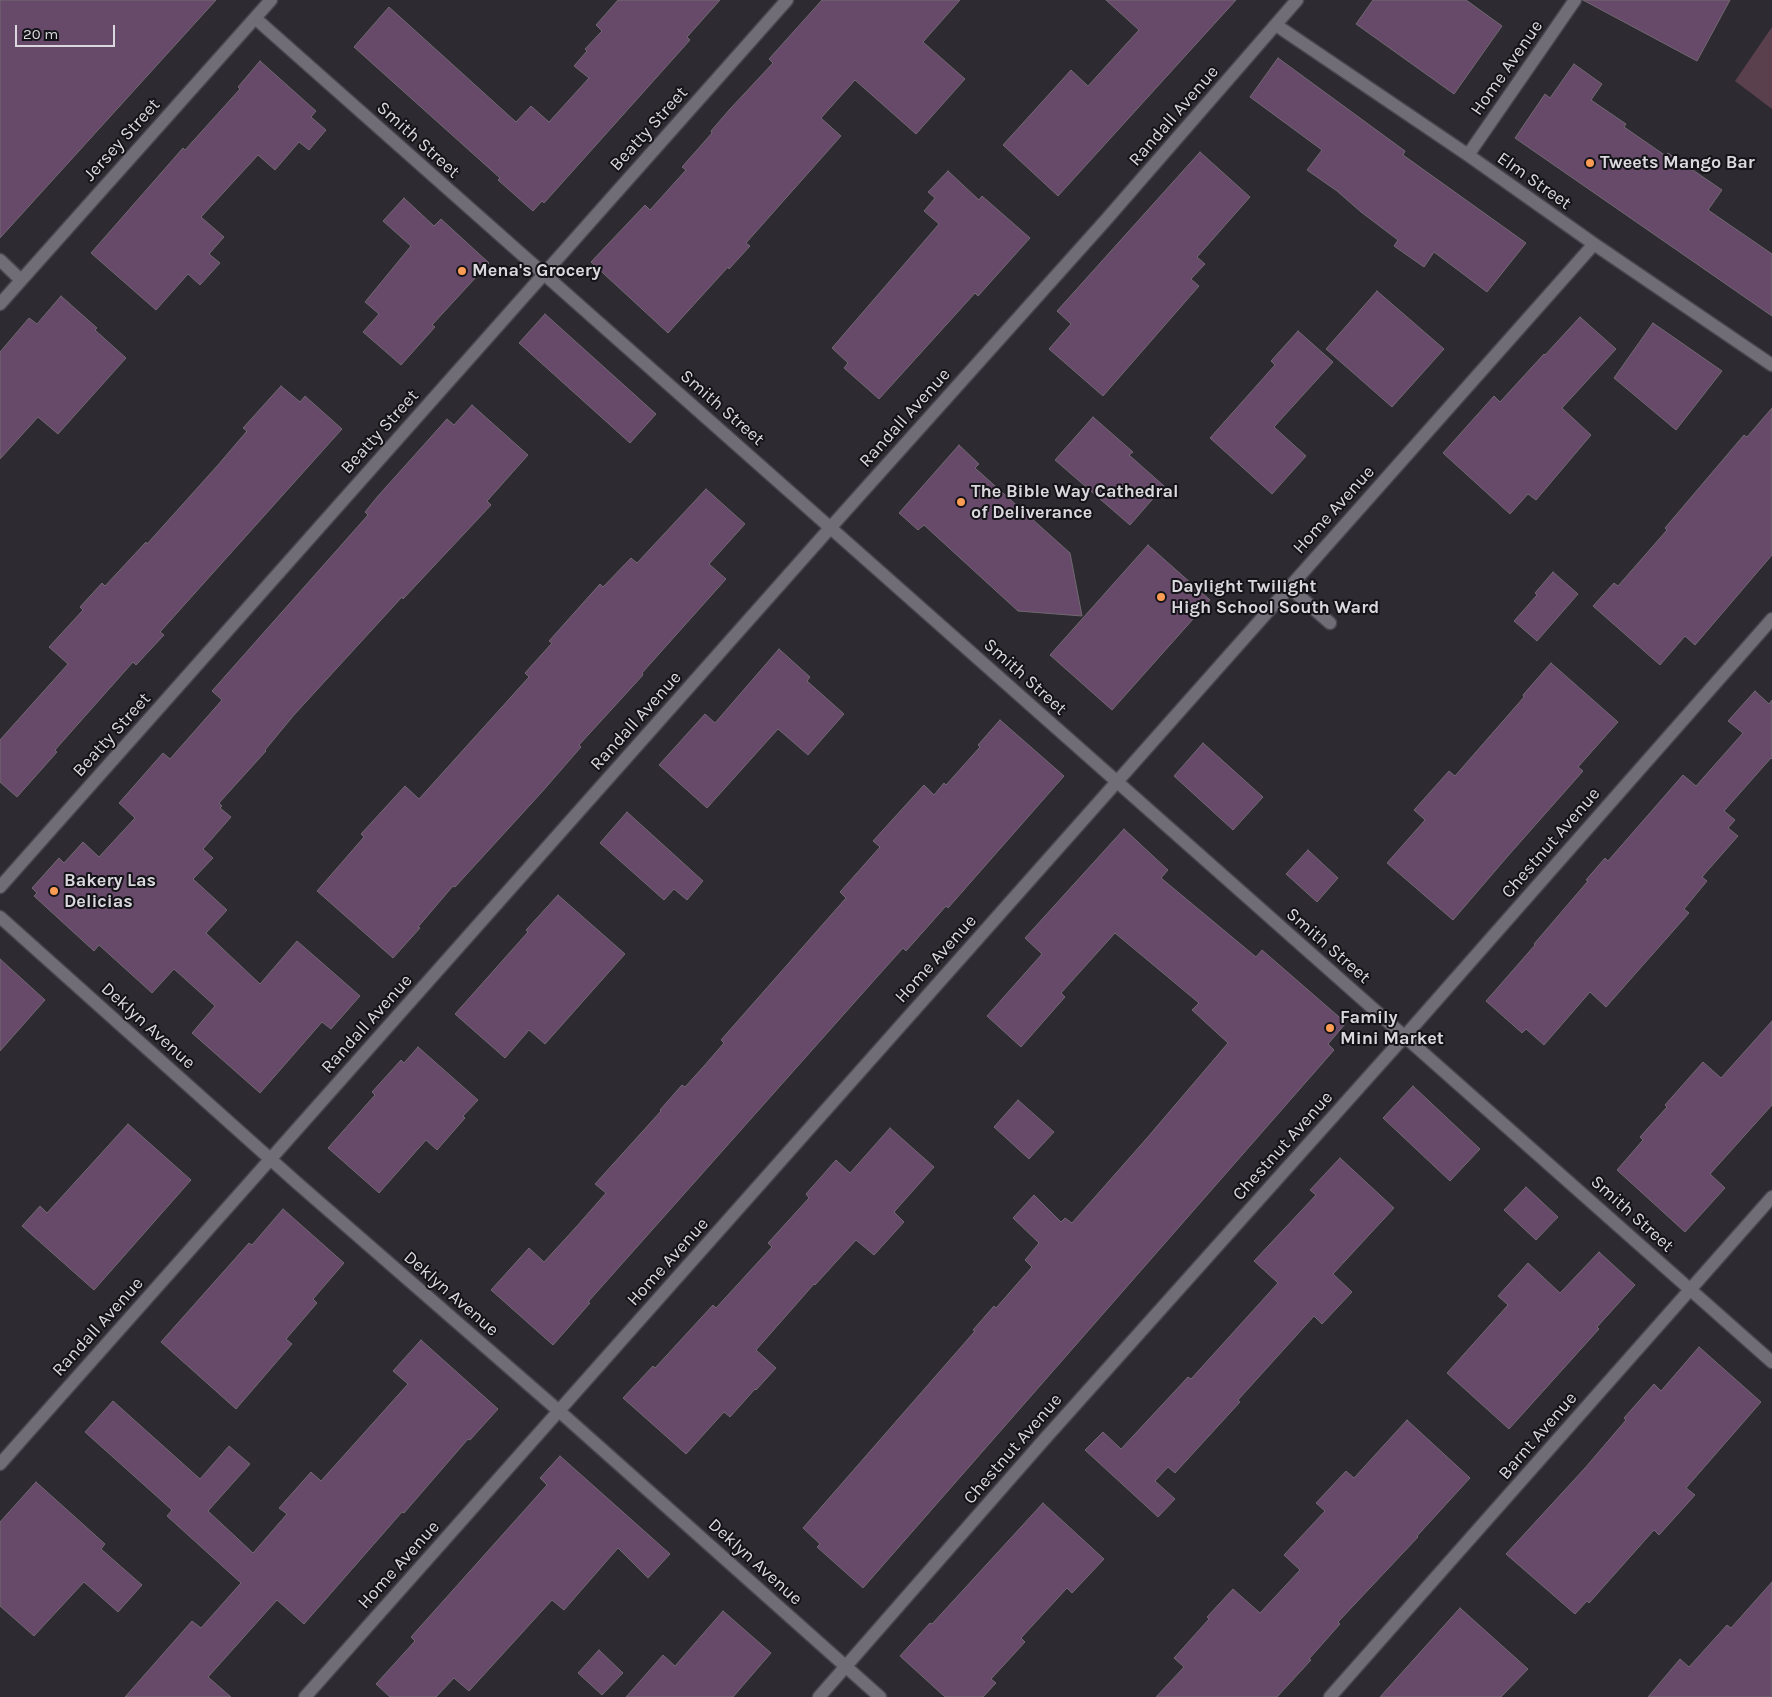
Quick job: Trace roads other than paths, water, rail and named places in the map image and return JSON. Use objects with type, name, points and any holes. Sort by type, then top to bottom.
[{"type":"street","name":"Jersey Street","points":[[0,304],[271,0]]},
{"type":"street","name":"Beatty Street","points":[[0,888],[786,0]]},
{"type":"street","name":"Randall Avenue","points":[[0,1464],[831,527],[1098,229],[1297,0]]},
{"type":"street","name":"Home Avenue","points":[[1468,155],[1575,0]]},
{"type":"street","name":"Smith Street","points":[[255,18],[1772,1362]]},
{"type":"street","name":"Elm Street","points":[[1276,25],[1468,155],[1772,366]]},
{"type":"street","name":"Home Avenue","points":[[305,1697],[1594,244]]},
{"type":"street","points":[[0,260],[21,280]]},
{"type":"street","points":[[1289,587],[1330,623]]},
{"type":"street","name":"Chestnut Avenue","points":[[819,1697],[1048,1434],[1405,1036],[1772,619]]},
{"type":"street","name":"Deklyn Avenue","points":[[0,917],[270,1159],[559,1411],[880,1697]]},
{"type":"street","name":"Barnt Avenue","points":[[1330,1697],[1772,1197]]},
{"type":"place","name":"Tweets Mango Bar","points":[[1590,163]]},
{"type":"place","name":"Mena's Grocery","points":[[462,271]]},
{"type":"place","name":"The Bible Way Cathedral of Deliverance","points":[[961,502]]},
{"type":"place","name":"Daylight Twilight High School South Ward","points":[[1161,597]]},
{"type":"place","name":"Bakery Las Delicias","points":[[54,891]]},
{"type":"place","name":"Family Mini Market","points":[[1330,1028]]}]
